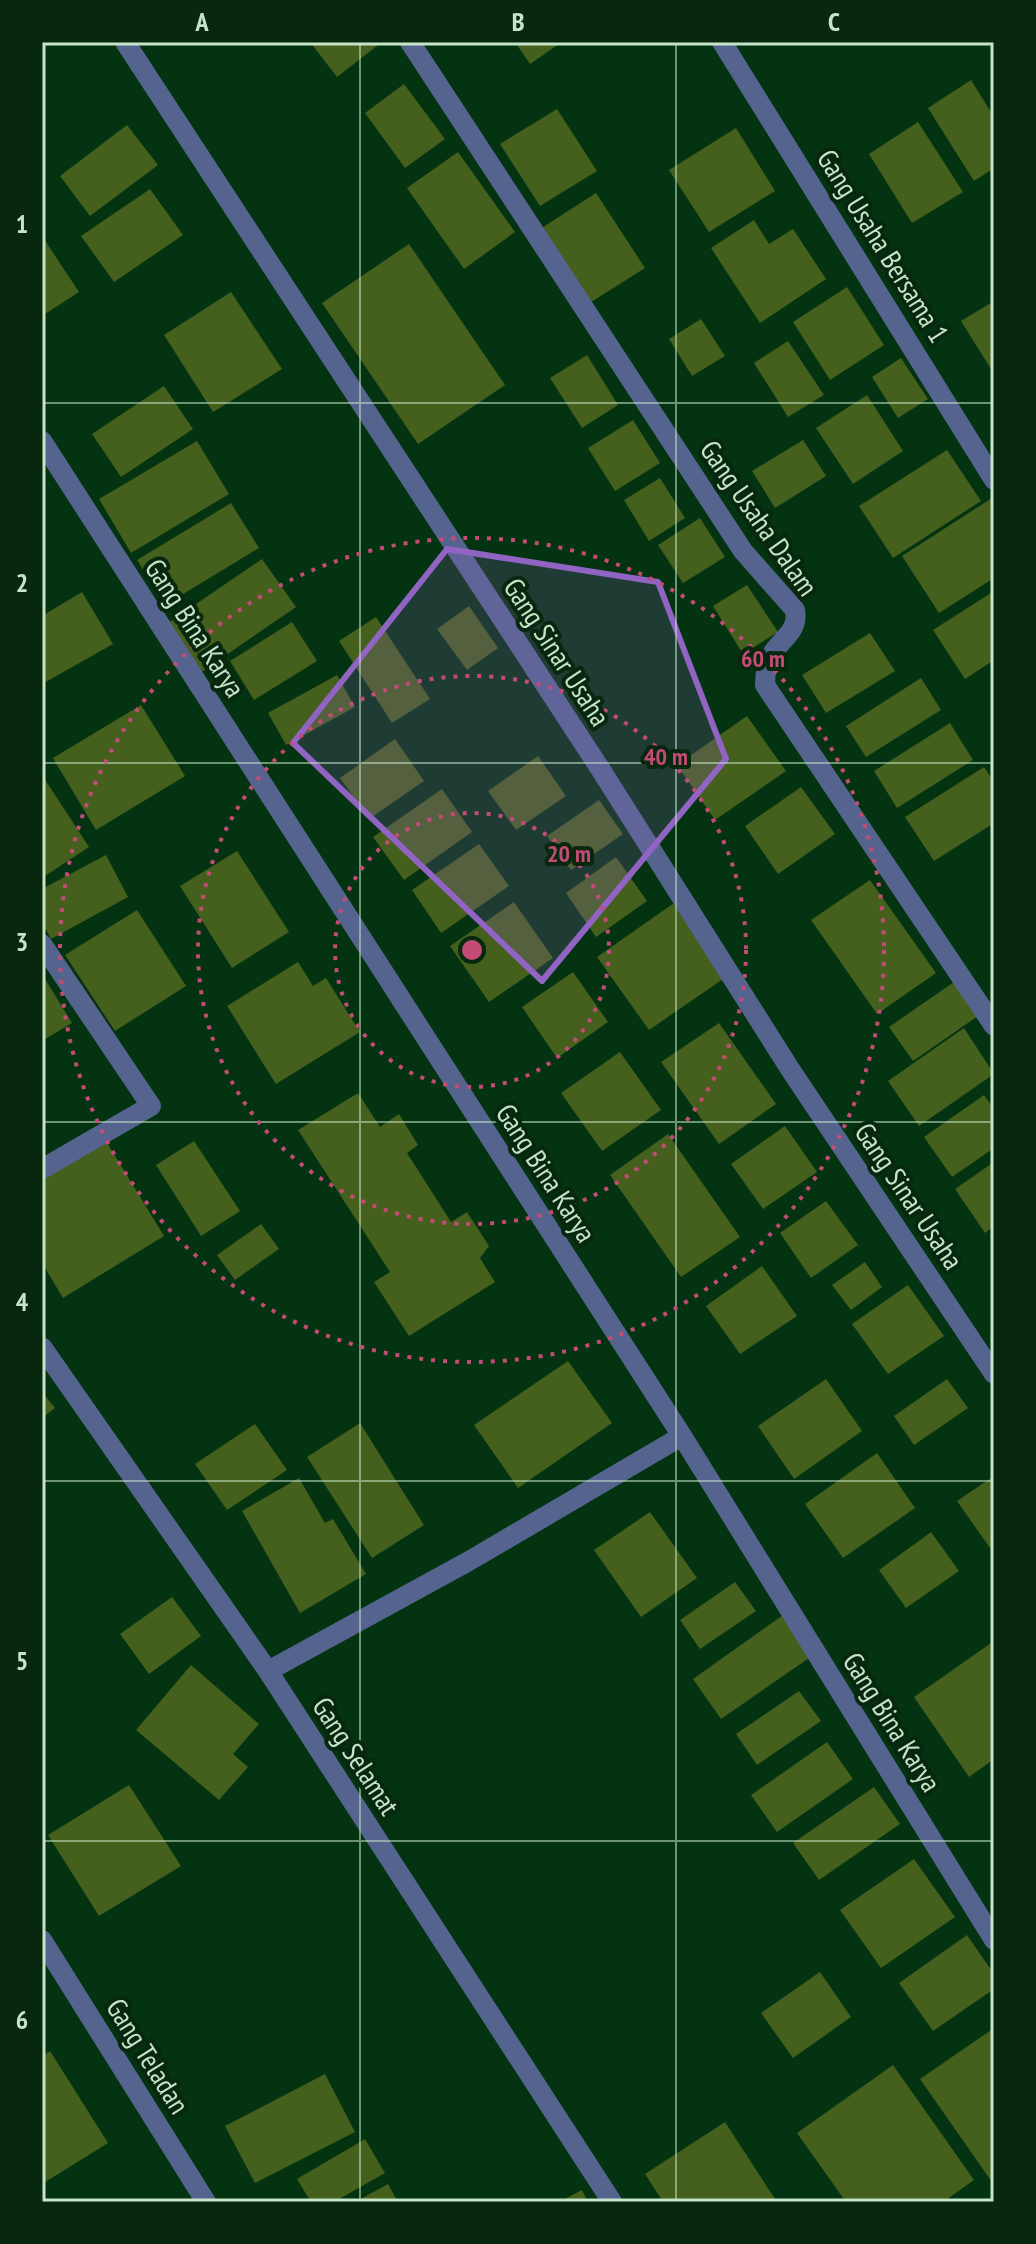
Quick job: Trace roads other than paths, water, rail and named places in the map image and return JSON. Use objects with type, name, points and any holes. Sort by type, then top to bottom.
[{"type":"street","name":"Gang Sinar Usaha","points":[[125,42],[601,770],[790,1069],[994,1374]]},
{"type":"street","name":"Gang Usaha Dalam","points":[[410,42],[743,551],[795,610],[797,621],[774,651],[766,668],[765,685],[994,1026]]},
{"type":"street","name":"Gang Usaha Bersama 1","points":[[722,42],[994,480]]},
{"type":"street","name":"Gang Bina Karya","points":[[42,441],[682,1436],[994,1940]]},
{"type":"street","points":[[42,944],[151,1106],[42,1169]]},
{"type":"street","name":"Gang Selamat","points":[[42,1347],[268,1671],[612,2202]]},
{"type":"street","points":[[268,1671],[469,1561],[682,1436]]},
{"type":"street","name":"Gang Teladan","points":[[42,1940],[206,2202]]}]
